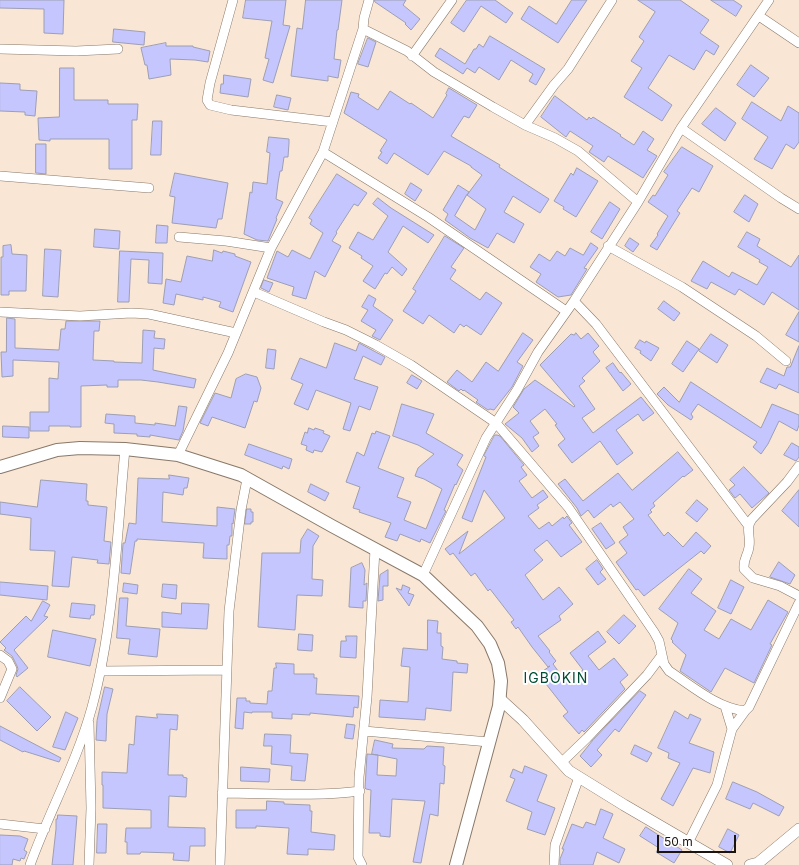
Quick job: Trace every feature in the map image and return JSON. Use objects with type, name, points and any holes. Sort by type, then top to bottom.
[{"type":"main road","points":[[0,467],[57,450],[80,448],[125,449],[178,456],[241,476],[423,575],[477,626],[490,644],[498,663],[501,681],[500,698],[456,865]]},
{"type":"street","points":[[233,0],[210,82],[207,100],[210,105],[231,110],[333,122]]},
{"type":"street","points":[[178,456],[228,353],[271,248],[323,152],[363,29],[364,18],[369,0]]},
{"type":"street","points":[[412,56],[452,0]]},
{"type":"street","points":[[525,125],[554,85],[568,69],[612,0]]},
{"type":"street","points":[[423,575],[486,438],[517,390],[538,352],[574,301],[608,246],[638,202],[681,128],[760,16],[769,0]]},
{"type":"street","points":[[760,16],[799,43]]},
{"type":"street","points":[[363,29],[407,51],[434,72],[525,125],[555,138],[578,151],[638,202]]},
{"type":"street","points":[[0,49],[76,51],[118,49]]},
{"type":"street","points":[[681,128],[775,194],[799,209]]},
{"type":"street","points":[[323,152],[428,217],[566,311]]},
{"type":"street","points":[[0,176],[149,188]]},
{"type":"street","points":[[179,237],[226,241],[271,248]]},
{"type":"street","points":[[608,246],[682,287],[756,336],[786,361]]},
{"type":"street","points":[[254,292],[346,330],[376,345],[411,365],[496,423],[568,507],[654,632],[659,641],[664,664],[669,671],[725,706],[745,711]]},
{"type":"street","points":[[574,301],[596,324],[748,525],[749,548],[743,562],[744,569],[754,578],[780,586],[799,596]]},
{"type":"street","points":[[0,312],[80,316],[131,313],[149,314],[236,333]]},
{"type":"street","points":[[30,865],[58,798],[88,718],[105,650],[125,449]]},
{"type":"street","points":[[748,525],[787,482],[799,466]]},
{"type":"street","points":[[220,865],[229,611],[241,510],[247,479]]},
{"type":"street","points":[[362,865],[358,857],[359,777],[372,625],[375,549]]},
{"type":"street","points":[[688,843],[717,785],[732,729],[749,707],[799,603]]},
{"type":"street","points":[[0,655],[8,661],[12,669],[0,698]]},
{"type":"street","points":[[562,762],[647,675],[662,655]]},
{"type":"street","points":[[100,671],[227,670]]},
{"type":"street","points":[[500,698],[523,720],[569,771],[727,865]]},
{"type":"street","points":[[725,706],[732,729]]},
{"type":"street","points":[[88,718],[91,808],[89,865]]},
{"type":"street","points":[[364,731],[489,742]]},
{"type":"street","points":[[554,865],[555,845],[579,778]]},
{"type":"street","points":[[222,793],[360,791]]},
{"type":"street","points":[[0,824],[44,829]]},
{"type":"street","points":[[750,865],[758,863],[799,829]]},
{"type":"building","points":[[0,0],[64,0],[63,34],[44,33],[44,9],[0,8]]},
{"type":"building","points":[[246,0],[286,0],[283,25],[290,26],[273,83],[263,80],[269,59],[265,58],[272,21],[243,18]]},
{"type":"building","points":[[306,0],[342,0],[334,59],[341,60],[338,78],[328,76],[328,81],[291,76],[297,28],[302,29]]},
{"type":"building","points":[[375,0],[406,0],[403,5],[420,19],[411,30],[405,24],[406,23],[375,2]]},
{"type":"building","points":[[467,0],[495,0],[513,13],[506,23],[481,6],[464,32],[451,23]]},
{"type":"building","points":[[572,0],[587,0],[558,43],[521,19],[529,6],[556,24]]},
{"type":"building","points":[[638,0],[680,0],[709,20],[700,33],[719,46],[714,55],[706,50],[694,70],[669,55],[648,88],[672,105],[662,121],[624,97],[642,68],[631,61],[644,41],[639,37],[655,12]]},
{"type":"building","points":[[711,0],[733,0],[742,6],[736,16]]},
{"type":"building","points":[[114,29],[145,32],[144,45],[113,42]]},
{"type":"building","points":[[490,36],[545,69],[536,85],[529,81],[533,74],[511,60],[499,80],[479,67],[475,73],[467,68],[463,74],[435,56],[440,48],[465,64],[474,49],[476,49],[479,44],[483,47]]},
{"type":"building","points":[[368,38],[376,42],[368,67],[358,64]]},
{"type":"building","points":[[166,43],[166,46],[193,46],[210,51],[208,62],[170,59],[171,75],[149,79],[147,65],[145,65],[141,48]]},
{"type":"building","points":[[751,65],[769,78],[754,97],[737,85]]},
{"type":"building","points":[[60,68],[74,68],[74,100],[108,100],[108,104],[138,104],[137,120],[132,120],[132,169],[109,169],[109,139],[39,140],[38,118],[59,117]]},
{"type":"building","points":[[224,75],[251,79],[248,97],[220,93]]},
{"type":"building","points":[[0,83],[20,84],[20,90],[37,91],[35,116],[25,115],[25,112],[0,111]]},
{"type":"building","points":[[449,88],[477,105],[469,118],[464,116],[451,136],[500,165],[499,167],[549,199],[540,213],[513,196],[504,212],[524,224],[514,243],[497,233],[488,248],[470,238],[445,220],[448,214],[443,210],[458,185],[469,192],[467,195],[482,175],[471,166],[444,151],[428,175],[394,153],[387,164],[378,158],[382,152],[380,151],[387,140],[344,113],[351,92],[359,94],[358,97],[378,110],[390,91],[433,118],[447,95],[446,94]],"holes":[[[467,195],[486,209],[475,230],[455,216]]]},
{"type":"building","points":[[277,95],[291,98],[288,110],[274,107]]},
{"type":"building","points":[[555,96],[587,120],[589,117],[591,119],[593,117],[634,145],[643,131],[654,139],[647,150],[657,156],[643,178],[608,156],[604,162],[589,152],[593,146],[570,131],[566,137],[541,117]]},
{"type":"building","points":[[752,102],[781,121],[788,106],[799,113],[799,142],[794,149],[786,144],[772,169],[754,159],[768,137],[742,119]]},
{"type":"building","points":[[716,108],[736,123],[725,141],[702,124]]},
{"type":"building","points":[[153,121],[162,121],[161,155],[151,155]]},
{"type":"building","points":[[269,137],[289,139],[289,143],[288,157],[284,157],[282,171],[280,171],[276,199],[283,202],[268,241],[257,240],[244,234],[250,192],[252,193],[253,182],[267,184],[270,153],[267,152]]},
{"type":"building","points":[[36,144],[46,144],[46,174],[36,173]]},
{"type":"building","points":[[682,147],[713,166],[699,192],[692,188],[677,211],[680,213],[657,250],[650,246],[658,235],[657,234],[668,216],[648,202],[653,195],[655,196],[668,175],[664,172]]},
{"type":"building","points":[[577,168],[598,181],[576,217],[554,201],[571,173],[573,175]]},
{"type":"building","points":[[175,173],[228,183],[222,219],[218,219],[216,228],[172,223],[175,197],[170,196]]},
{"type":"building","points":[[337,174],[367,193],[358,206],[354,204],[336,232],[337,233],[332,241],[341,246],[325,277],[315,271],[306,299],[292,295],[294,287],[267,278],[277,251],[288,257],[292,250],[310,259],[323,233],[310,224],[312,220],[309,218]]},
{"type":"building","points":[[411,183],[422,190],[415,201],[405,194]]},
{"type":"building","points":[[745,195],[758,204],[749,222],[734,212]]},
{"type":"building","points":[[378,198],[434,235],[428,243],[403,226],[388,252],[407,269],[402,276],[392,267],[387,274],[385,273],[375,289],[363,281],[373,266],[361,258],[362,256],[349,248],[358,232],[373,240],[388,216],[373,204]]},
{"type":"building","points":[[610,202],[620,209],[602,239],[591,232]]},
{"type":"building","points":[[157,225],[168,226],[167,243],[156,243]]},
{"type":"building","points":[[95,229],[120,231],[119,249],[94,247]]},
{"type":"building","points":[[747,232],[760,239],[757,246],[791,267],[799,255],[799,310],[772,292],[764,305],[739,289],[735,295],[711,282],[707,289],[691,281],[703,261],[729,277],[732,272],[757,285],[768,267],[759,262],[760,260],[738,247]]},
{"type":"building","points":[[445,236],[464,248],[451,267],[456,270],[450,279],[480,300],[486,292],[502,303],[481,335],[466,325],[464,327],[460,324],[454,333],[429,315],[423,324],[403,311],[416,291],[413,289]]},
{"type":"building","points":[[630,238],[639,244],[633,252],[625,246]]},
{"type":"building","points":[[591,243],[598,248],[584,268],[587,269],[571,295],[558,297],[536,282],[541,274],[530,267],[539,254],[550,261],[557,251],[565,256],[570,248],[583,255]]},
{"type":"building","points":[[11,245],[12,254],[27,255],[26,291],[9,291],[9,295],[1,295],[1,257],[3,257],[3,246]]},
{"type":"building","points":[[45,249],[61,250],[58,297],[43,296]]},
{"type":"building","points":[[214,250],[222,253],[223,251],[235,254],[235,256],[251,262],[233,312],[219,307],[221,302],[203,297],[203,300],[176,294],[174,305],[163,303],[166,279],[181,282],[187,256],[212,261]]},
{"type":"building","points":[[120,251],[163,253],[162,284],[148,283],[149,260],[131,259],[129,302],[118,302]]},
{"type":"building","points":[[264,280],[273,283],[269,292],[261,288]]},
{"type":"building","points":[[369,295],[376,299],[373,306],[393,320],[380,340],[372,336],[376,330],[361,321],[368,310],[362,307]]},
{"type":"building","points":[[664,301],[680,313],[674,321],[658,309]]},
{"type":"building","points":[[799,312],[799,342],[786,335]]},
{"type":"building","points":[[7,318],[15,319],[15,348],[59,350],[61,329],[65,329],[66,321],[100,321],[99,331],[94,331],[93,360],[114,362],[142,363],[143,330],[155,331],[154,338],[165,339],[164,349],[154,348],[153,370],[196,379],[194,388],[141,380],[118,380],[118,387],[107,387],[107,385],[81,386],[81,427],[49,426],[49,431],[30,431],[30,412],[49,412],[49,378],[58,379],[59,362],[13,360],[13,376],[2,377],[1,352],[6,352]]},
{"type":"building","points":[[523,333],[533,340],[517,362],[523,366],[512,387],[494,410],[488,410],[476,402],[478,400],[464,390],[463,391],[461,389],[459,391],[447,382],[457,370],[472,382],[486,362],[498,371]]},
{"type":"building","points":[[576,333],[581,339],[588,333],[599,346],[593,352],[600,361],[582,378],[585,381],[579,386],[595,409],[582,418],[593,433],[641,397],[654,413],[643,421],[638,414],[616,430],[633,453],[617,465],[600,441],[572,463],[558,445],[565,439],[555,425],[557,424],[545,409],[530,421],[539,433],[533,437],[539,446],[532,452],[522,438],[505,424],[519,413],[513,407],[524,389],[535,380],[574,407],[575,406],[540,365],[571,334],[574,335]]},
{"type":"building","points":[[711,334],[728,345],[717,363],[699,351]]},
{"type":"building","points":[[640,340],[645,343],[646,341],[659,348],[651,361],[640,353],[641,351],[635,348]]},
{"type":"building","points":[[687,341],[699,349],[683,372],[672,364]]},
{"type":"building","points":[[335,343],[356,351],[359,343],[385,357],[381,365],[363,356],[354,379],[378,387],[370,410],[359,406],[350,431],[343,429],[351,403],[316,390],[308,410],[294,404],[303,384],[291,379],[300,358],[326,368]]},
{"type":"building","points":[[799,346],[799,393],[779,384],[776,389],[760,382],[767,368],[784,376],[787,367],[790,367]]},
{"type":"building","points":[[268,349],[276,350],[274,369],[266,368]]},
{"type":"building","points":[[613,363],[631,384],[623,391],[606,368]]},
{"type":"building","points":[[246,374],[257,377],[261,388],[257,402],[254,401],[245,428],[212,417],[208,426],[200,423],[215,393],[231,398],[236,379]]},
{"type":"building","points":[[412,375],[422,381],[417,389],[407,383]]},
{"type":"building","points":[[691,382],[761,428],[772,404],[799,415],[799,425],[797,431],[779,421],[768,444],[761,454],[753,447],[757,442],[698,404],[691,414],[693,417],[691,420],[668,405],[657,394],[664,387],[679,402]]},
{"type":"building","points":[[402,404],[434,414],[426,433],[463,455],[457,465],[463,470],[456,485],[455,484],[444,510],[446,511],[430,543],[421,539],[420,542],[400,534],[397,541],[385,537],[391,523],[359,512],[360,510],[353,508],[360,487],[346,482],[357,452],[364,456],[372,433],[375,434],[376,431],[390,436],[378,468],[404,478],[397,497],[411,502],[404,520],[426,529],[442,489],[424,479],[415,476],[418,468],[434,454],[418,445],[393,436]]},
{"type":"building","points":[[179,406],[187,407],[183,431],[179,440],[150,435],[150,437],[137,436],[137,434],[114,433],[114,424],[105,423],[106,414],[135,416],[135,423],[155,425],[155,423],[175,426]]},
{"type":"building","points":[[3,426],[29,427],[29,438],[3,437]]},
{"type":"building","points":[[309,428],[324,431],[323,433],[330,436],[322,452],[314,450],[313,453],[306,450],[307,446],[301,444],[305,432],[307,433]]},
{"type":"building","points":[[495,435],[500,436],[524,465],[521,467],[527,475],[519,481],[532,498],[543,490],[548,497],[537,505],[539,508],[528,516],[539,529],[549,522],[552,526],[563,517],[564,519],[567,516],[572,523],[569,525],[582,542],[561,557],[547,540],[534,550],[543,560],[525,575],[543,600],[559,587],[573,604],[559,616],[561,620],[538,636],[556,661],[553,664],[567,683],[583,670],[570,653],[598,631],[606,642],[588,656],[599,670],[614,658],[628,675],[620,682],[625,689],[584,732],[582,730],[579,734],[563,716],[568,712],[546,684],[551,681],[543,671],[550,666],[548,667],[518,627],[516,629],[511,622],[514,620],[490,589],[488,591],[475,573],[471,576],[453,553],[450,555],[445,549],[468,531],[459,554],[505,518],[484,490],[472,522],[462,518],[486,457],[484,456]]},
{"type":"building","points":[[792,443],[799,447],[799,457],[796,461],[784,455]]},
{"type":"building","points":[[249,444],[292,459],[289,469],[283,466],[282,469],[245,455]]},
{"type":"building","points":[[678,452],[693,470],[684,477],[683,476],[653,503],[655,506],[650,510],[652,512],[648,515],[664,536],[668,532],[683,547],[696,532],[711,546],[704,554],[701,551],[644,596],[638,589],[636,590],[616,562],[627,553],[619,542],[628,535],[623,527],[634,519],[620,502],[613,507],[611,504],[594,518],[588,510],[581,516],[577,508],[558,484],[565,479],[583,501],[618,473],[632,490]]},
{"type":"building","points":[[744,467],[769,493],[752,508],[740,494],[735,498],[729,490],[735,485],[730,480]]},
{"type":"building","points":[[169,475],[189,478],[187,488],[184,488],[183,495],[163,492],[162,522],[217,526],[217,507],[235,509],[233,524],[232,523],[232,536],[230,536],[229,545],[227,545],[227,559],[203,558],[204,543],[137,539],[137,541],[135,541],[130,574],[121,573],[123,543],[125,543],[129,523],[136,524],[138,478],[169,479]]},
{"type":"building","points":[[41,480],[87,484],[86,501],[88,501],[88,505],[107,507],[104,541],[111,542],[109,564],[97,563],[98,560],[72,557],[69,587],[52,586],[55,551],[30,550],[31,518],[0,514],[0,502],[37,507]]},
{"type":"building","points":[[311,484],[329,493],[325,501],[308,492]]},
{"type":"building","points":[[799,490],[799,527],[782,511]]},
{"type":"building","points":[[697,500],[708,509],[697,522],[686,513]]},
{"type":"building","points":[[247,509],[251,509],[251,512],[253,512],[253,522],[251,522],[251,524],[245,524]]},
{"type":"building","points":[[601,523],[615,543],[606,549],[592,529]]},
{"type":"building","points":[[308,529],[319,536],[313,546],[312,579],[323,580],[322,596],[297,595],[295,630],[258,627],[262,553],[300,553],[301,540]]},
{"type":"building","points":[[597,560],[603,569],[600,572],[606,579],[598,585],[586,569]]},
{"type":"building","points":[[779,562],[795,575],[790,584],[770,577]]},
{"type":"building","points":[[362,563],[365,570],[364,585],[367,583],[366,601],[363,601],[363,608],[349,607],[351,568]]},
{"type":"building","points":[[689,569],[702,579],[691,593],[716,611],[704,630],[719,639],[731,619],[751,630],[768,600],[788,612],[770,644],[772,645],[754,683],[725,668],[711,692],[680,671],[686,655],[672,642],[673,641],[671,639],[678,623],[659,609]]},
{"type":"building","points":[[388,570],[388,586],[383,586],[383,600],[378,601],[380,575]]},
{"type":"building","points":[[731,580],[744,587],[731,614],[718,608]]},
{"type":"building","points":[[0,582],[48,586],[47,600],[0,595]]},
{"type":"building","points":[[124,583],[138,585],[137,594],[123,592]]},
{"type":"building","points":[[163,584],[177,585],[176,599],[162,597]]},
{"type":"building","points":[[403,585],[410,588],[408,593],[414,595],[409,606],[396,588],[401,590]]},
{"type":"building","points":[[120,598],[128,598],[126,626],[160,629],[157,657],[128,654],[130,639],[117,638]]},
{"type":"building","points":[[43,601],[50,605],[44,616],[48,617],[14,650],[28,668],[17,677],[17,666],[12,656],[4,650],[6,648],[0,642],[26,616],[31,621]]},
{"type":"building","points":[[72,603],[95,605],[94,615],[91,615],[90,619],[70,617]]},
{"type":"building","points":[[182,603],[209,604],[207,629],[162,627],[162,612],[181,614]]},
{"type":"building","points":[[624,615],[636,626],[619,644],[607,632]]},
{"type":"building","points":[[428,620],[438,621],[437,633],[441,633],[441,646],[443,647],[442,659],[468,664],[467,673],[453,672],[451,711],[426,708],[425,720],[379,717],[380,700],[408,702],[410,667],[401,666],[403,648],[427,650]]},
{"type":"building","points":[[53,630],[96,639],[90,666],[48,657]]},
{"type":"building","points":[[299,634],[313,635],[312,651],[298,650]]},
{"type":"building","points":[[346,636],[357,636],[356,658],[340,657],[341,641],[346,641]]},
{"type":"building","points":[[276,663],[294,664],[294,674],[314,674],[314,678],[317,678],[316,694],[359,696],[358,708],[354,707],[353,717],[310,713],[310,715],[292,714],[292,719],[272,718],[272,712],[244,712],[243,729],[235,728],[237,698],[246,698],[246,701],[250,701],[250,703],[267,704],[268,691],[272,691],[274,668],[276,668]]},
{"type":"building","points":[[20,687],[51,717],[37,731],[7,701]]},
{"type":"building","points":[[105,687],[113,689],[107,714],[106,741],[96,740],[97,721]]},
{"type":"building","points":[[640,691],[646,695],[619,732],[615,729],[597,750],[602,755],[591,767],[580,756],[593,740]]},
{"type":"building","points":[[675,711],[688,719],[690,714],[701,719],[689,743],[714,752],[710,773],[693,768],[673,806],[661,799],[680,763],[668,758],[669,753],[658,748]]},
{"type":"building","points":[[66,712],[78,718],[65,750],[53,747]]},
{"type":"building","points":[[157,714],[178,715],[177,730],[170,729],[168,775],[183,775],[183,777],[187,778],[186,797],[169,796],[168,827],[205,828],[205,846],[190,846],[189,861],[173,860],[174,853],[141,852],[140,854],[127,854],[127,842],[125,842],[126,828],[151,828],[151,810],[103,808],[102,772],[127,773],[129,744],[134,745],[136,716],[157,718]]},
{"type":"building","points":[[347,724],[355,725],[353,739],[345,738]]},
{"type":"building","points":[[0,726],[61,758],[59,762],[24,751],[23,752],[0,740]]},
{"type":"building","points":[[265,734],[291,735],[290,753],[308,754],[305,781],[291,780],[292,766],[271,764],[272,746],[264,746]]},
{"type":"building","points":[[375,740],[393,744],[392,748],[424,749],[427,746],[444,747],[444,784],[440,783],[438,816],[430,814],[421,863],[413,862],[425,801],[392,799],[390,837],[380,836],[380,833],[369,833],[371,790],[365,788],[367,754],[376,755],[372,754]],"holes":[[[378,755],[397,759],[396,776],[377,775]]]},
{"type":"building","points":[[635,745],[652,753],[647,762],[631,754]]},
{"type":"building","points":[[525,766],[547,775],[537,801],[555,808],[545,835],[527,829],[532,812],[506,801],[515,779],[510,777],[513,769],[522,773]]},
{"type":"building","points":[[241,767],[270,769],[269,782],[241,781]]},
{"type":"building","points":[[733,782],[757,792],[784,807],[779,816],[753,803],[750,809],[726,799]]},
{"type":"building","points":[[267,801],[284,802],[284,804],[310,805],[310,811],[312,811],[311,832],[335,835],[334,850],[308,849],[308,855],[287,854],[289,828],[256,826],[256,828],[236,828],[236,810],[266,810]]},
{"type":"building","points":[[601,809],[613,814],[603,838],[625,849],[619,863],[597,852],[593,865],[560,865],[560,859],[564,849],[562,849],[572,824],[583,828],[586,822],[595,825]]},
{"type":"building","points":[[58,815],[77,816],[73,865],[52,865],[56,819]]},
{"type":"building","points":[[98,824],[107,824],[106,853],[97,853]]},
{"type":"building","points":[[646,827],[682,850],[674,863],[656,852],[659,848],[640,836]]},
{"type":"building","points":[[728,829],[739,835],[730,853],[719,847]]},
{"type":"building","points":[[0,835],[20,836],[28,839],[24,850],[27,852],[24,859],[21,858],[20,861],[13,859],[12,865],[0,865]]},
{"type":"district","name":"IGBOKIN","points":[[556,679]]}]
